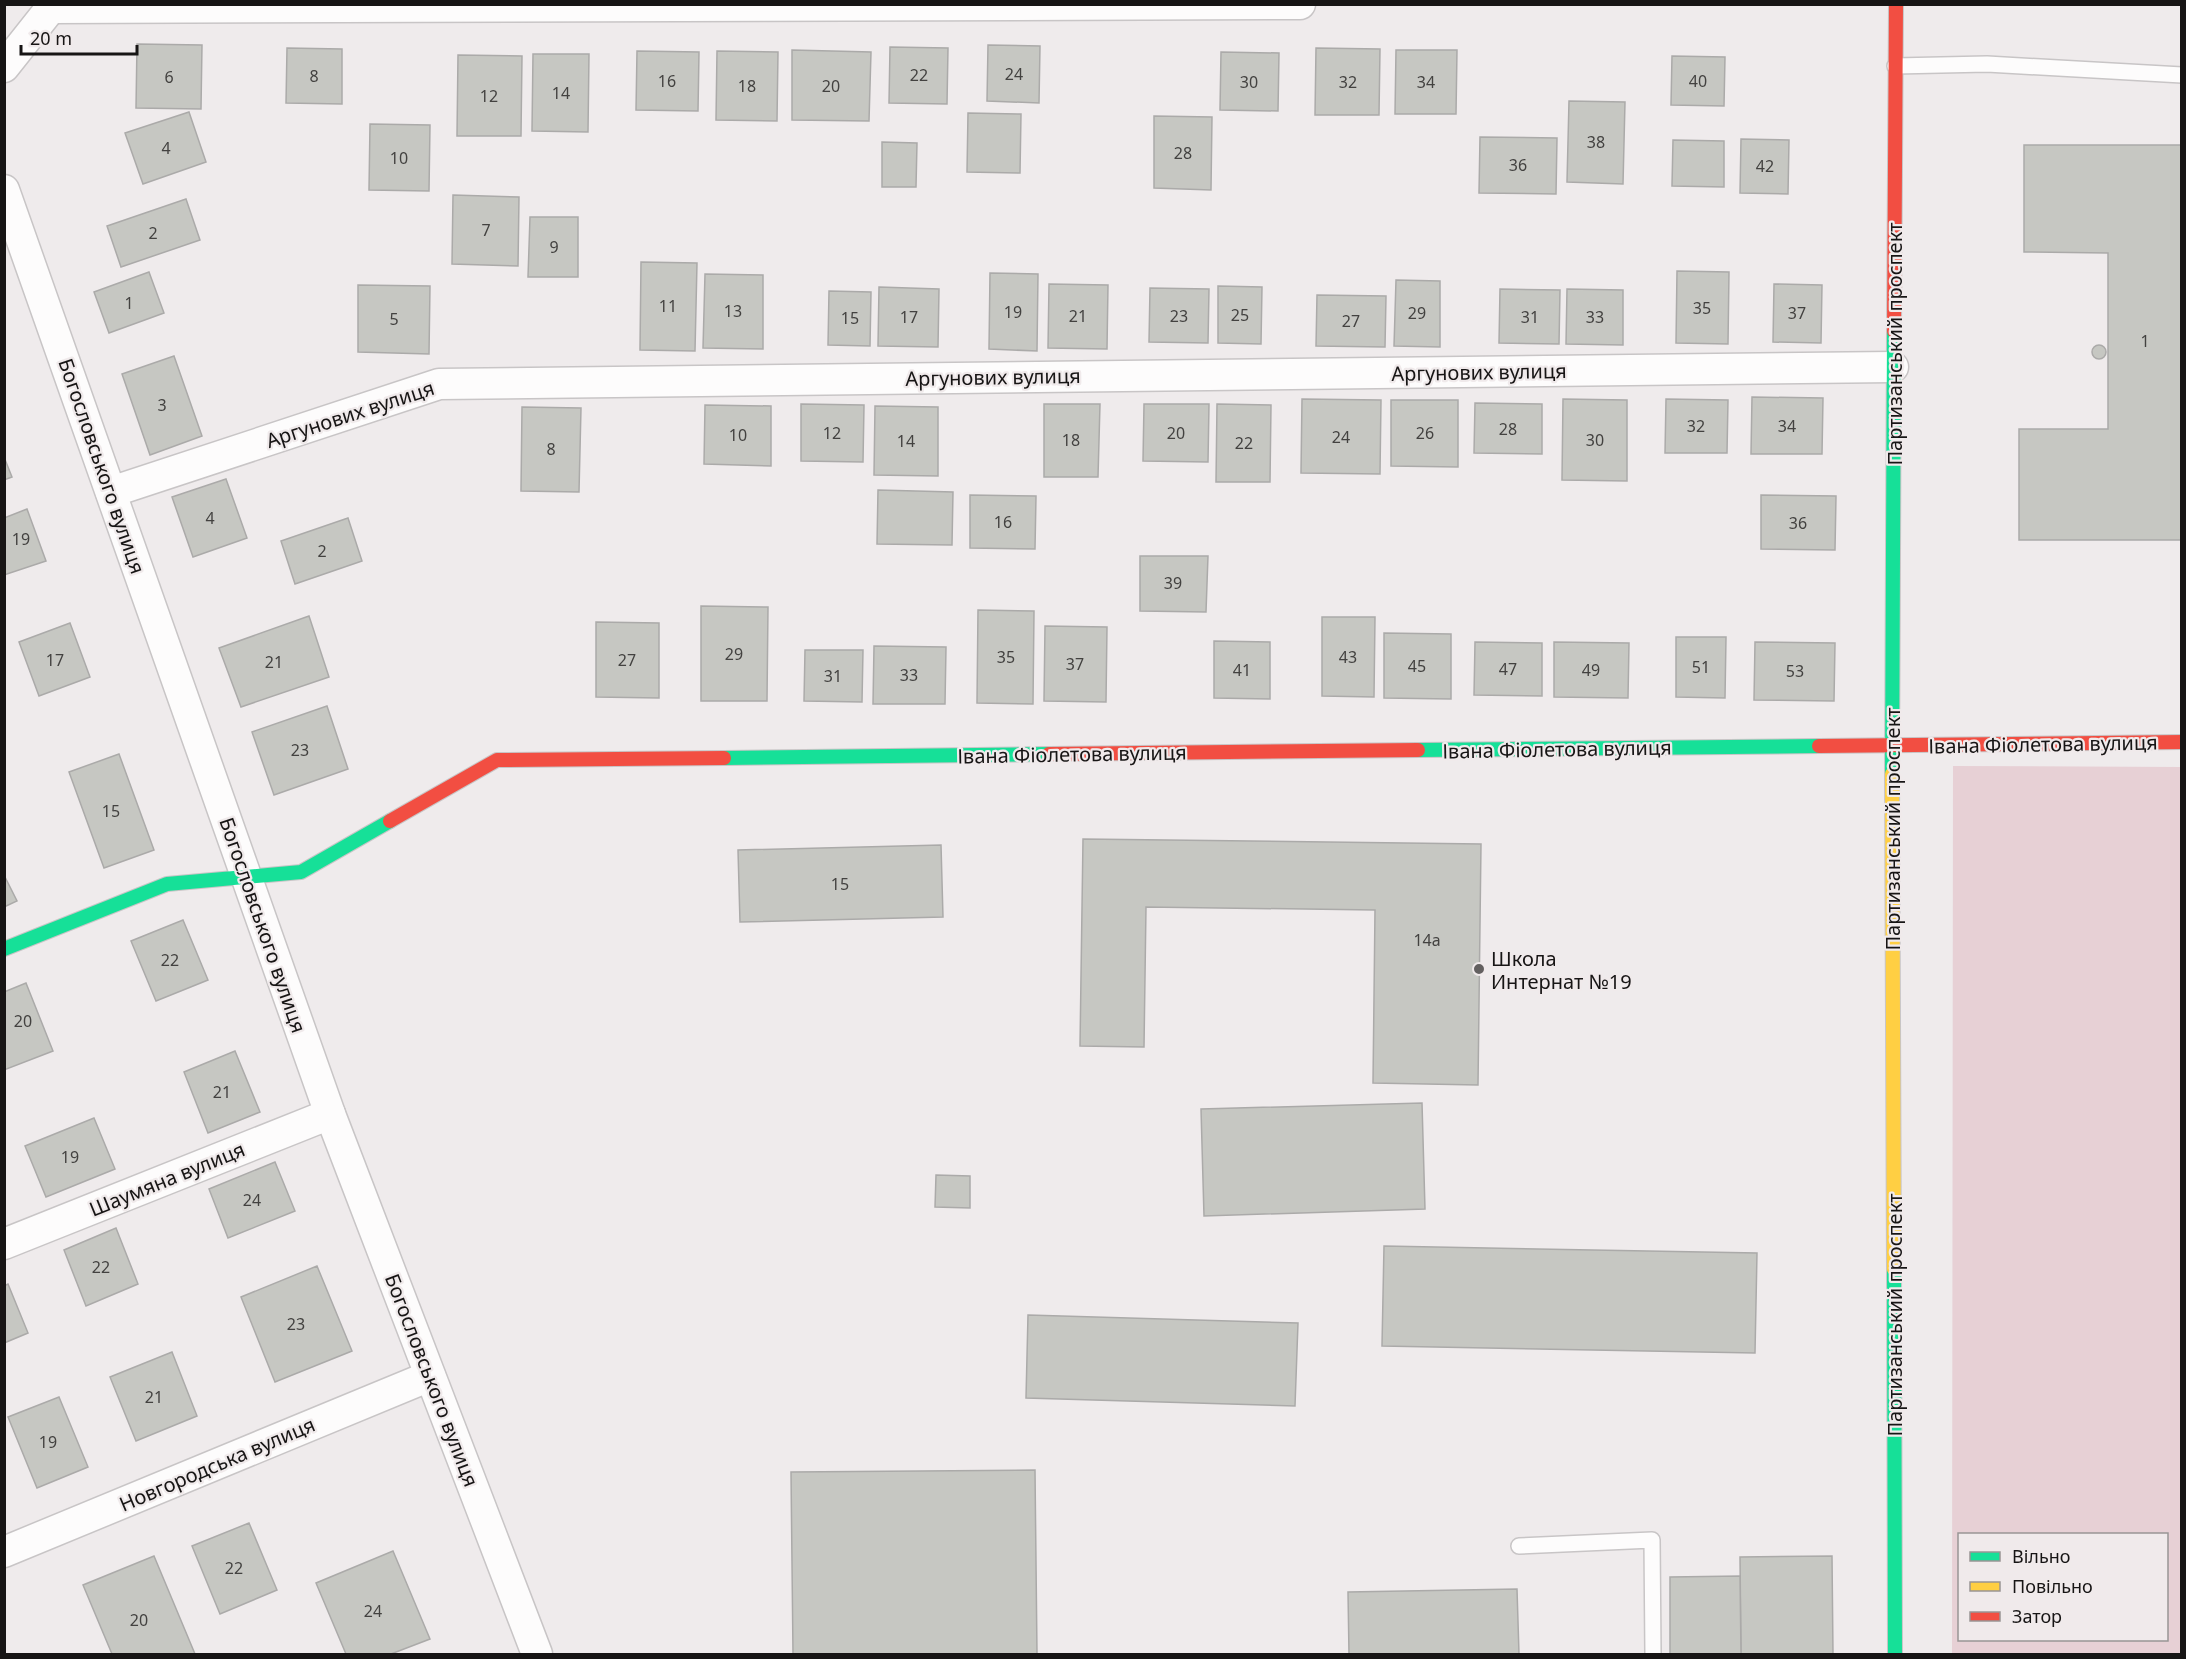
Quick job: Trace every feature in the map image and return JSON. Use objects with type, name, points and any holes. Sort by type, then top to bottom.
[{"type":"street","points":[[4,66],[52,7],[1300,4]]},
{"type":"street","name":"Партизанський проспект","points":[[1895,1654],[1892,745],[1896,4]]},
{"type":"street","name":"Богословського вулиця","points":[[4,190],[330,1113],[537,1654]]},
{"type":"street","name":"Аргунових вулиця","points":[[111,492],[439,384],[1893,367]]},
{"type":"street","name":"Івана Фіолетова вулиця","points":[[4,949],[167,884],[301,872],[497,760],[2181,742]]},
{"type":"street","name":"Шаумяна вулиця","points":[[4,1244],[330,1113]]},
{"type":"street","name":"Новгородська вулиця","points":[[4,1552],[430,1376]]},
{"type":"lane","points":[[1895,66],[1987,64],[2181,75]]},
{"type":"lane","points":[[1519,1546],[1652,1540],[1653,1654]]},
{"type":"shaded area","points":[[1953,766],[2181,767],[2181,1654],[1952,1654]]},
{"type":"building","points":[[137,44],[202,45],[201,109],[136,108]]},
{"type":"building","points":[[988,45],[1040,46],[1039,103],[987,101]]},
{"type":"building","points":[[890,47],[948,48],[947,104],[889,103]]},
{"type":"building","points":[[287,48],[342,49],[342,104],[286,103]]},
{"type":"building","points":[[1316,48],[1380,49],[1379,115],[1315,115]]},
{"type":"building","points":[[792,50],[871,52],[869,121],[792,120]]},
{"type":"building","points":[[1396,50],[1457,50],[1456,114],[1395,114]]},
{"type":"building","points":[[637,51],[699,52],[698,111],[636,110]]},
{"type":"building","points":[[717,51],[778,52],[777,121],[716,120]]},
{"type":"building","points":[[1221,52],[1279,53],[1278,111],[1220,110]]},
{"type":"building","points":[[533,54],[589,54],[588,132],[532,131]]},
{"type":"building","points":[[458,55],[522,56],[521,136],[457,136]]},
{"type":"building","points":[[1672,56],[1725,57],[1724,106],[1671,105]]},
{"type":"building","points":[[1569,101],[1625,102],[1623,184],[1567,182]]},
{"type":"building","points":[[189,112],[206,162],[143,184],[125,133]]},
{"type":"building","points":[[968,113],[1021,114],[1020,173],[967,172]]},
{"type":"building","points":[[1154,116],[1212,117],[1211,190],[1154,188]]},
{"type":"building","points":[[370,124],[430,125],[429,191],[369,190]]},
{"type":"building","points":[[1480,137],[1557,138],[1556,194],[1479,193]]},
{"type":"building","points":[[1741,139],[1789,140],[1788,194],[1740,193]]},
{"type":"building","points":[[1673,140],[1724,141],[1724,187],[1672,186]]},
{"type":"building","points":[[882,142],[917,143],[916,187],[882,187]]},
{"type":"building","points":[[2024,145],[2182,145],[2182,540],[2019,540],[2019,429],[2108,429],[2108,253],[2024,252]]},
{"type":"building","points":[[453,195],[519,197],[518,266],[452,264]]},
{"type":"building","points":[[186,199],[200,240],[121,267],[107,226]]},
{"type":"building","points":[[530,217],[578,217],[578,277],[528,277]]},
{"type":"building","points":[[641,262],[697,263],[695,351],[640,350]]},
{"type":"building","points":[[1677,271],[1729,272],[1728,344],[1676,343]]},
{"type":"building","points":[[149,272],[164,313],[109,333],[94,292]]},
{"type":"building","points":[[990,273],[1038,274],[1037,351],[989,349]]},
{"type":"building","points":[[705,274],[763,275],[763,349],[703,348]]},
{"type":"building","points":[[1396,280],[1440,281],[1440,347],[1394,346]]},
{"type":"building","points":[[1049,284],[1108,285],[1107,349],[1048,348]]},
{"type":"building","points":[[1774,284],[1822,285],[1821,343],[1773,342]]},
{"type":"building","points":[[358,285],[430,286],[429,354],[358,352]]},
{"type":"building","points":[[1218,286],[1262,287],[1261,344],[1218,343]]},
{"type":"building","points":[[879,287],[939,289],[938,347],[878,346]]},
{"type":"building","points":[[1150,288],[1209,289],[1208,343],[1149,342]]},
{"type":"building","points":[[1500,289],[1560,290],[1559,344],[1499,343]]},
{"type":"building","points":[[1567,289],[1623,290],[1623,345],[1566,344]]},
{"type":"building","points":[[829,291],[871,292],[870,346],[828,345]]},
{"type":"building","points":[[1317,295],[1386,296],[1385,347],[1316,346]]},
{"type":"building","points":[[2096,345],[2102,345],[2106,352],[2102,359],[2096,359],[2092,355],[2092,349]]},
{"type":"building","points":[[174,356],[202,436],[150,455],[122,374]]},
{"type":"building","points":[[1752,397],[1823,398],[1822,454],[1751,454]]},
{"type":"building","points":[[1302,399],[1381,400],[1380,474],[1301,473]]},
{"type":"building","points":[[1563,399],[1627,400],[1627,481],[1562,480]]},
{"type":"building","points":[[1666,399],[1728,400],[1727,453],[1665,453]]},
{"type":"building","points":[[1391,400],[1458,400],[1458,467],[1391,466]]},
{"type":"building","points":[[1475,403],[1542,404],[1542,454],[1474,453]]},
{"type":"building","points":[[801,404],[864,405],[863,462],[801,461]]},
{"type":"building","points":[[1044,404],[1100,404],[1098,477],[1044,477]]},
{"type":"building","points":[[1144,404],[1209,404],[1208,462],[1143,461]]},
{"type":"building","points":[[1217,404],[1271,405],[1270,482],[1216,482]]},
{"type":"building","points":[[705,405],[771,406],[771,466],[704,464]]},
{"type":"building","points":[[875,406],[938,407],[938,476],[874,475]]},
{"type":"building","points":[[522,407],[581,408],[579,492],[521,491]]},
{"type":"building","points":[[4,457],[12,477],[4,480]]},
{"type":"building","points":[[226,479],[247,538],[193,557],[172,497]]},
{"type":"building","points":[[878,490],[953,492],[952,545],[877,544]]},
{"type":"building","points":[[970,495],[1036,496],[1035,549],[970,548]]},
{"type":"building","points":[[1761,495],[1836,496],[1835,550],[1761,549]]},
{"type":"building","points":[[27,509],[46,561],[4,575],[4,518]]},
{"type":"building","points":[[348,518],[362,561],[295,584],[281,541]]},
{"type":"building","points":[[1140,556],[1208,556],[1206,612],[1140,611]]},
{"type":"building","points":[[701,606],[768,607],[767,701],[701,701]]},
{"type":"building","points":[[978,610],[1034,611],[1033,704],[977,703]]},
{"type":"building","points":[[309,616],[329,677],[241,707],[219,648]]},
{"type":"building","points":[[1322,617],[1375,617],[1374,697],[1322,696]]},
{"type":"building","points":[[596,622],[659,623],[659,698],[596,697]]},
{"type":"building","points":[[70,623],[90,677],[39,696],[19,642]]},
{"type":"building","points":[[1045,626],[1107,627],[1106,702],[1044,701]]},
{"type":"building","points":[[1384,633],[1451,634],[1451,699],[1384,698]]},
{"type":"building","points":[[1676,637],[1726,637],[1725,698],[1676,697]]},
{"type":"building","points":[[1214,641],[1270,642],[1270,699],[1214,698]]},
{"type":"building","points":[[1475,642],[1542,643],[1542,696],[1474,695]]},
{"type":"building","points":[[1554,642],[1629,643],[1628,698],[1554,697]]},
{"type":"building","points":[[1755,642],[1835,643],[1834,701],[1754,700]]},
{"type":"building","points":[[874,646],[946,647],[945,704],[873,704]]},
{"type":"building","points":[[805,650],[863,650],[862,702],[804,701]]},
{"type":"building","points":[[327,706],[348,769],[274,795],[252,732]]},
{"type":"building","points":[[119,754],[154,850],[104,868],[69,772]]},
{"type":"building","points":[[1083,839],[1481,844],[1478,1085],[1373,1083],[1375,910],[1146,907],[1144,1047],[1080,1046]]},
{"type":"building","points":[[941,845],[943,917],[740,922],[738,850]]},
{"type":"building","points":[[4,875],[17,901],[4,907]]},
{"type":"building","points":[[183,920],[208,980],[156,1001],[131,941]]},
{"type":"building","points":[[26,983],[53,1051],[4,1070],[4,992]]},
{"type":"building","points":[[235,1051],[260,1112],[208,1133],[184,1072]]},
{"type":"building","points":[[1422,1103],[1425,1209],[1204,1216],[1201,1109]]},
{"type":"building","points":[[94,1118],[115,1169],[46,1197],[25,1146]]},
{"type":"building","points":[[275,1162],[295,1211],[228,1238],[209,1189]]},
{"type":"building","points":[[936,1175],[970,1176],[970,1208],[935,1207]]},
{"type":"building","points":[[116,1228],[138,1284],[86,1306],[64,1250]]},
{"type":"building","points":[[1384,1246],[1757,1253],[1755,1353],[1382,1346]]},
{"type":"building","points":[[317,1266],[352,1351],[275,1382],[241,1297]]},
{"type":"building","points":[[8,1284],[28,1333],[4,1343],[4,1286]]},
{"type":"building","points":[[1028,1315],[1298,1323],[1295,1406],[1026,1398]]},
{"type":"building","points":[[172,1352],[197,1416],[136,1441],[110,1377]]},
{"type":"building","points":[[59,1397],[88,1467],[37,1488],[8,1417]]},
{"type":"building","points":[[1035,1470],[1037,1654],[793,1654],[791,1472]]},
{"type":"building","points":[[249,1523],[277,1590],[220,1614],[192,1546]]},
{"type":"building","points":[[393,1551],[430,1639],[391,1654],[346,1654],[316,1583]]},
{"type":"building","points":[[154,1556],[195,1654],[112,1654],[83,1585]]},
{"type":"building","points":[[1832,1556],[1833,1654],[1741,1654],[1740,1557]]},
{"type":"building","points":[[1740,1576],[1741,1654],[1670,1654],[1670,1577]]},
{"type":"building","points":[[1517,1589],[1519,1654],[1349,1654],[1348,1592]]},
{"type":"traffic: fast","points":[[1892,774],[1894,331]]},
{"type":"traffic: fast","points":[[1418,750],[1819,746]]},
{"type":"traffic: fast","points":[[724,758],[1049,754]]},
{"type":"traffic: fast","points":[[4,949],[167,884],[301,872],[390,821]]},
{"type":"traffic: fast","points":[[1894,1269],[1895,1654]]},
{"type":"traffic: slow","points":[[1892,774],[1894,1269]]},
{"type":"traffic: jam","points":[[1894,331],[1896,4]]},
{"type":"traffic: jam","points":[[1819,746],[2182,742]]},
{"type":"traffic: jam","points":[[1049,754],[1418,750]]},
{"type":"traffic: jam","points":[[390,821],[497,760],[724,758]]},
{"type":"place","name":"Школа Интернат №19","points":[[1479,969]]}]
